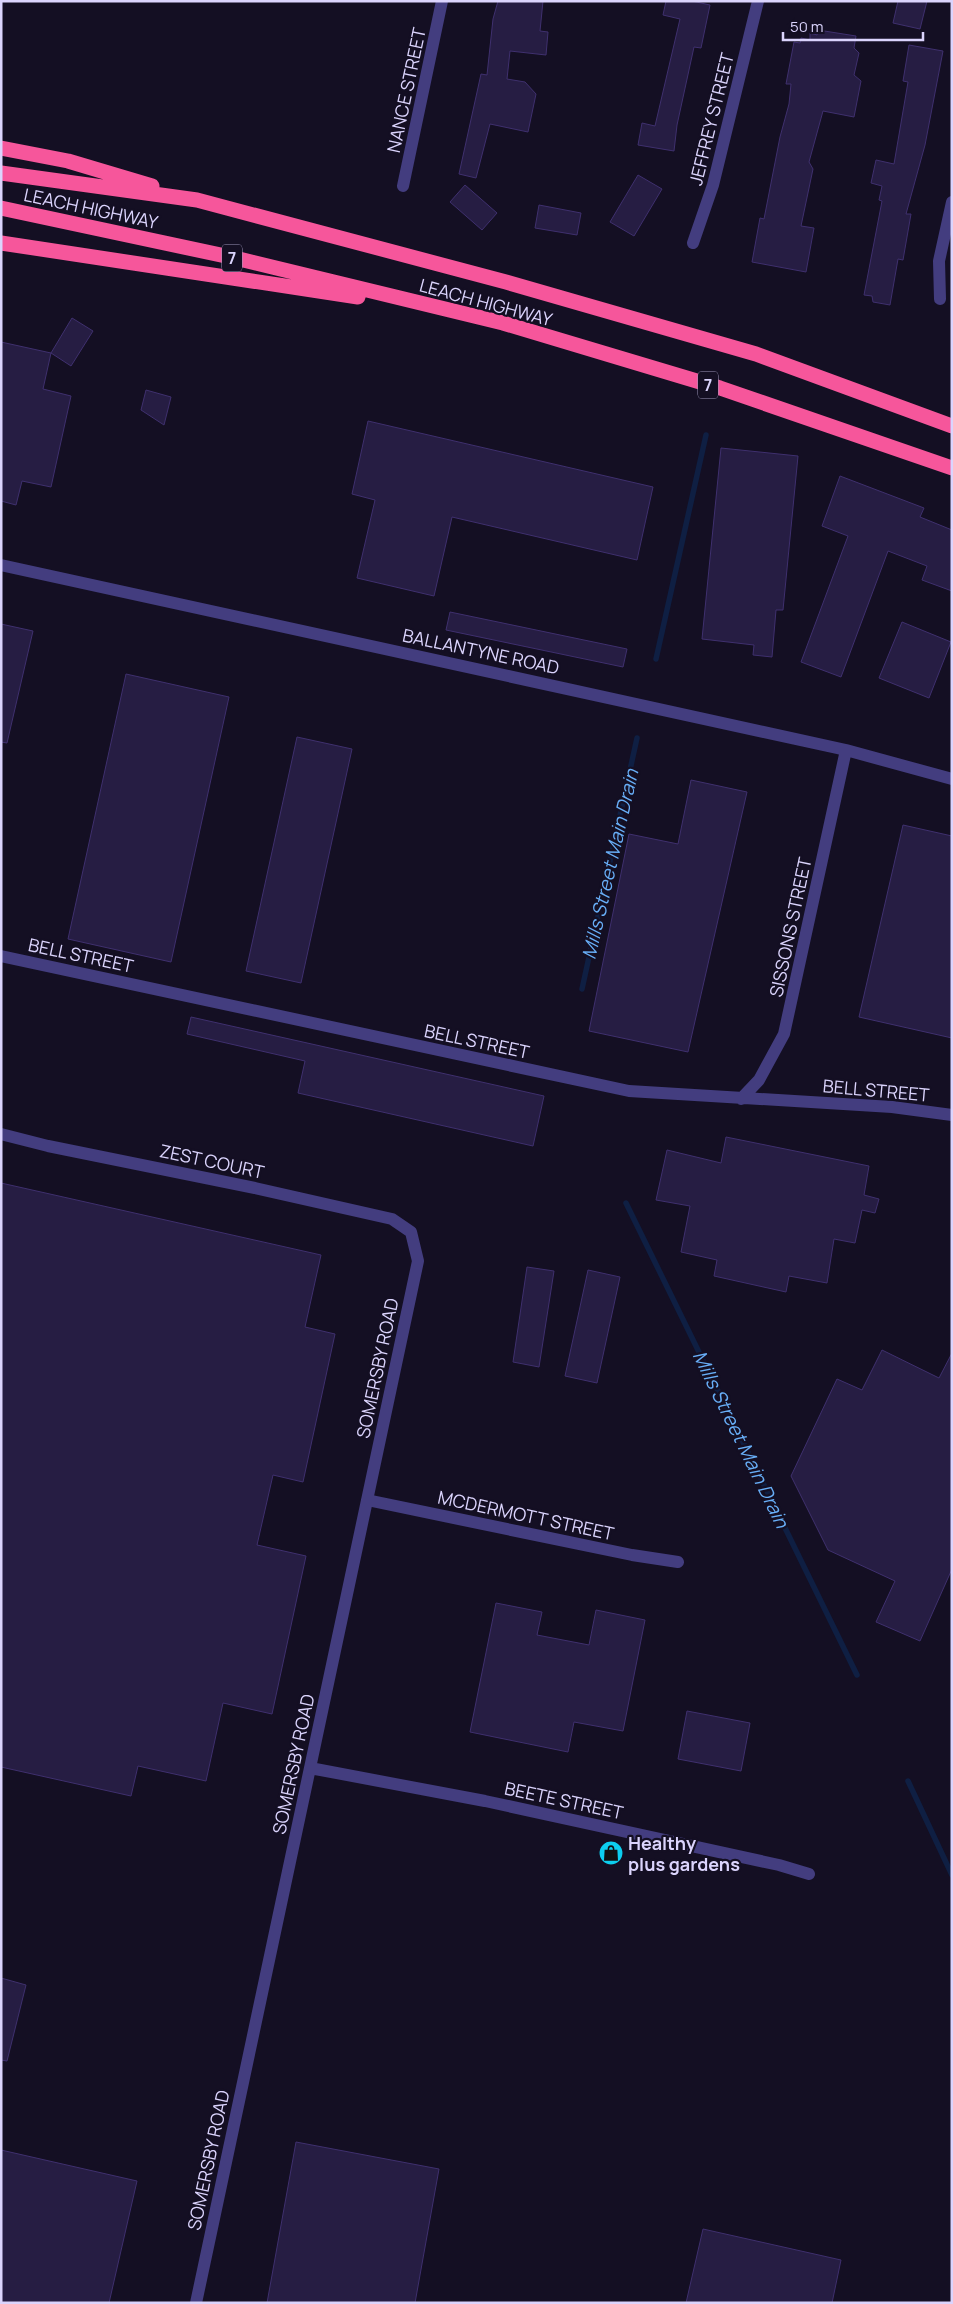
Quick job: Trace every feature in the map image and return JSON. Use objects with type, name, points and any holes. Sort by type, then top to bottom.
[{"type":"highway","points":[[1,148],[68,161],[197,200]]},
{"type":"highway","name":"LEACH HIGHWAY","points":[[1,173],[197,200],[515,285],[756,354],[952,426]]},
{"type":"highway","name":"LEACH HIGHWAY","points":[[1,208],[235,258],[503,323],[720,388],[952,468]]},
{"type":"highway","points":[[1,243],[461,313]]},
{"type":"street","name":"NANCE STREET","points":[[403,186],[442,1]]},
{"type":"street","name":"JEFFREY STREET","points":[[692,243],[713,185],[758,1]]},
{"type":"street","points":[[940,299],[939,261],[952,202]]},
{"type":"street","name":"BALLANTYNE ROAD","points":[[1,565],[846,750],[952,779]]},
{"type":"street","name":"SISSONS STREET","points":[[741,1099],[759,1080],[784,1034],[846,750]]},
{"type":"street","name":"BELL STREET","points":[[1,956],[629,1091],[741,1099],[892,1106],[952,1115]]},
{"type":"street","name":"ZEST COURT","points":[[1,1134],[48,1146],[255,1188],[392,1219],[411,1232]]},
{"type":"street","name":"SOMERSBY ROAD","points":[[196,2303],[418,1261],[411,1232]]},
{"type":"street","name":"MCDERMOTT STREET","points":[[367,1500],[678,1562]]},
{"type":"street","name":"BEETE STREET","points":[[310,1768],[494,1803],[779,1865],[809,1874]]},
{"type":"building","points":[[498,1],[543,1],[540,31],[548,32],[546,55],[510,51],[507,79],[525,82],[536,94],[528,132],[490,124],[476,178],[459,174],[481,74],[487,75],[493,19]]},
{"type":"building","points":[[666,1],[692,1],[710,5],[701,48],[694,47],[677,125],[674,151],[638,145],[642,123],[655,126],[680,19],[663,15]]},
{"type":"building","points":[[898,1],[927,1],[920,29],[893,23]]},
{"type":"building","points":[[818,30],[856,36],[854,48],[859,53],[854,75],[861,81],[854,117],[823,111],[809,162],[813,169],[801,226],[814,228],[806,272],[752,262],[760,218],[764,219],[780,137],[789,104],[791,84],[786,84],[794,42],[800,43],[801,38],[810,40],[810,33],[817,35]]},
{"type":"building","points":[[909,45],[943,51],[925,145],[906,214],[911,214],[903,260],[898,259],[890,305],[873,302],[872,296],[864,295],[882,201],[879,200],[882,186],[871,183],[876,160],[894,164],[908,82],[903,81]]},
{"type":"building","points":[[638,175],[662,189],[634,236],[610,222]]},
{"type":"building","points":[[465,185],[497,213],[482,230],[450,202]]},
{"type":"building","points":[[539,205],[581,213],[577,235],[535,228]]},
{"type":"building","points":[[72,318],[93,331],[71,366],[51,353]]},
{"type":"building","points":[[1,342],[51,353],[43,389],[71,396],[51,487],[22,481],[16,505],[1,501]]},
{"type":"building","points":[[146,390],[171,397],[164,425],[141,410]]},
{"type":"building","points":[[368,421],[653,487],[637,560],[452,517],[434,596],[357,578],[375,500],[352,494]]},
{"type":"building","points":[[721,448],[798,456],[783,610],[776,610],[772,657],[753,655],[754,645],[702,639]]},
{"type":"building","points":[[840,476],[924,508],[920,517],[952,530],[952,591],[922,580],[927,566],[888,551],[841,677],[801,662],[848,536],[822,526]]},
{"type":"building","points":[[450,612],[627,649],[623,667],[446,630]]},
{"type":"building","points":[[902,622],[951,642],[929,698],[879,678]]},
{"type":"building","points":[[1,624],[33,631],[7,743],[1,742]]},
{"type":"building","points":[[126,674],[229,697],[171,962],[68,939]]},
{"type":"building","points":[[297,737],[352,749],[301,983],[246,971]]},
{"type":"building","points":[[691,780],[747,792],[688,1052],[589,1031],[629,834],[678,844]]},
{"type":"building","points":[[903,825],[952,836],[952,1038],[859,1017]]},
{"type":"building","points":[[191,1017],[544,1096],[533,1146],[298,1093],[305,1061],[187,1034]]},
{"type":"building","points":[[726,1137],[869,1166],[864,1195],[879,1199],[875,1213],[862,1210],[855,1243],[834,1239],[827,1283],[789,1276],[786,1292],[714,1276],[717,1260],[681,1252],[690,1206],[656,1200],[667,1150],[721,1163]]},
{"type":"building","points":[[1,1183],[321,1255],[305,1327],[335,1334],[303,1482],[273,1475],[257,1545],[306,1556],[272,1714],[223,1703],[206,1781],[138,1766],[131,1796],[1,1767]]},
{"type":"building","points":[[527,1267],[554,1271],[539,1367],[513,1362]]},
{"type":"building","points":[[588,1270],[620,1277],[597,1383],[565,1376]]},
{"type":"building","points":[[882,1350],[939,1378],[952,1353],[952,1569],[920,1641],[876,1622],[895,1581],[828,1550],[791,1476],[837,1379],[862,1390]]},
{"type":"building","points":[[496,1603],[542,1612],[537,1635],[589,1645],[596,1610],[645,1620],[623,1731],[574,1722],[568,1752],[470,1732]]},
{"type":"building","points":[[687,1711],[750,1723],[741,1771],[678,1759]]},
{"type":"building","points":[[1,1978],[26,1985],[7,2061],[1,2060]]},
{"type":"building","points":[[296,2142],[439,2169],[415,2303],[267,2303]]},
{"type":"building","points":[[1,2150],[137,2181],[109,2303],[1,2303]]},
{"type":"building","points":[[703,2229],[841,2260],[832,2303],[686,2303]]},
{"type":"waterway","name":"Mills Street Main Drain","points":[[656,659],[706,435]]},
{"type":"waterway","name":"Mills Street Main Drain","points":[[582,989],[637,738]]},
{"type":"waterway","name":"Mills Street Main Drain","points":[[626,1203],[857,1675]]},
{"type":"waterway","points":[[908,1781],[952,1875]]},
{"type":"place","name":"Healthy plus gardens","points":[[611,1853]]}]
